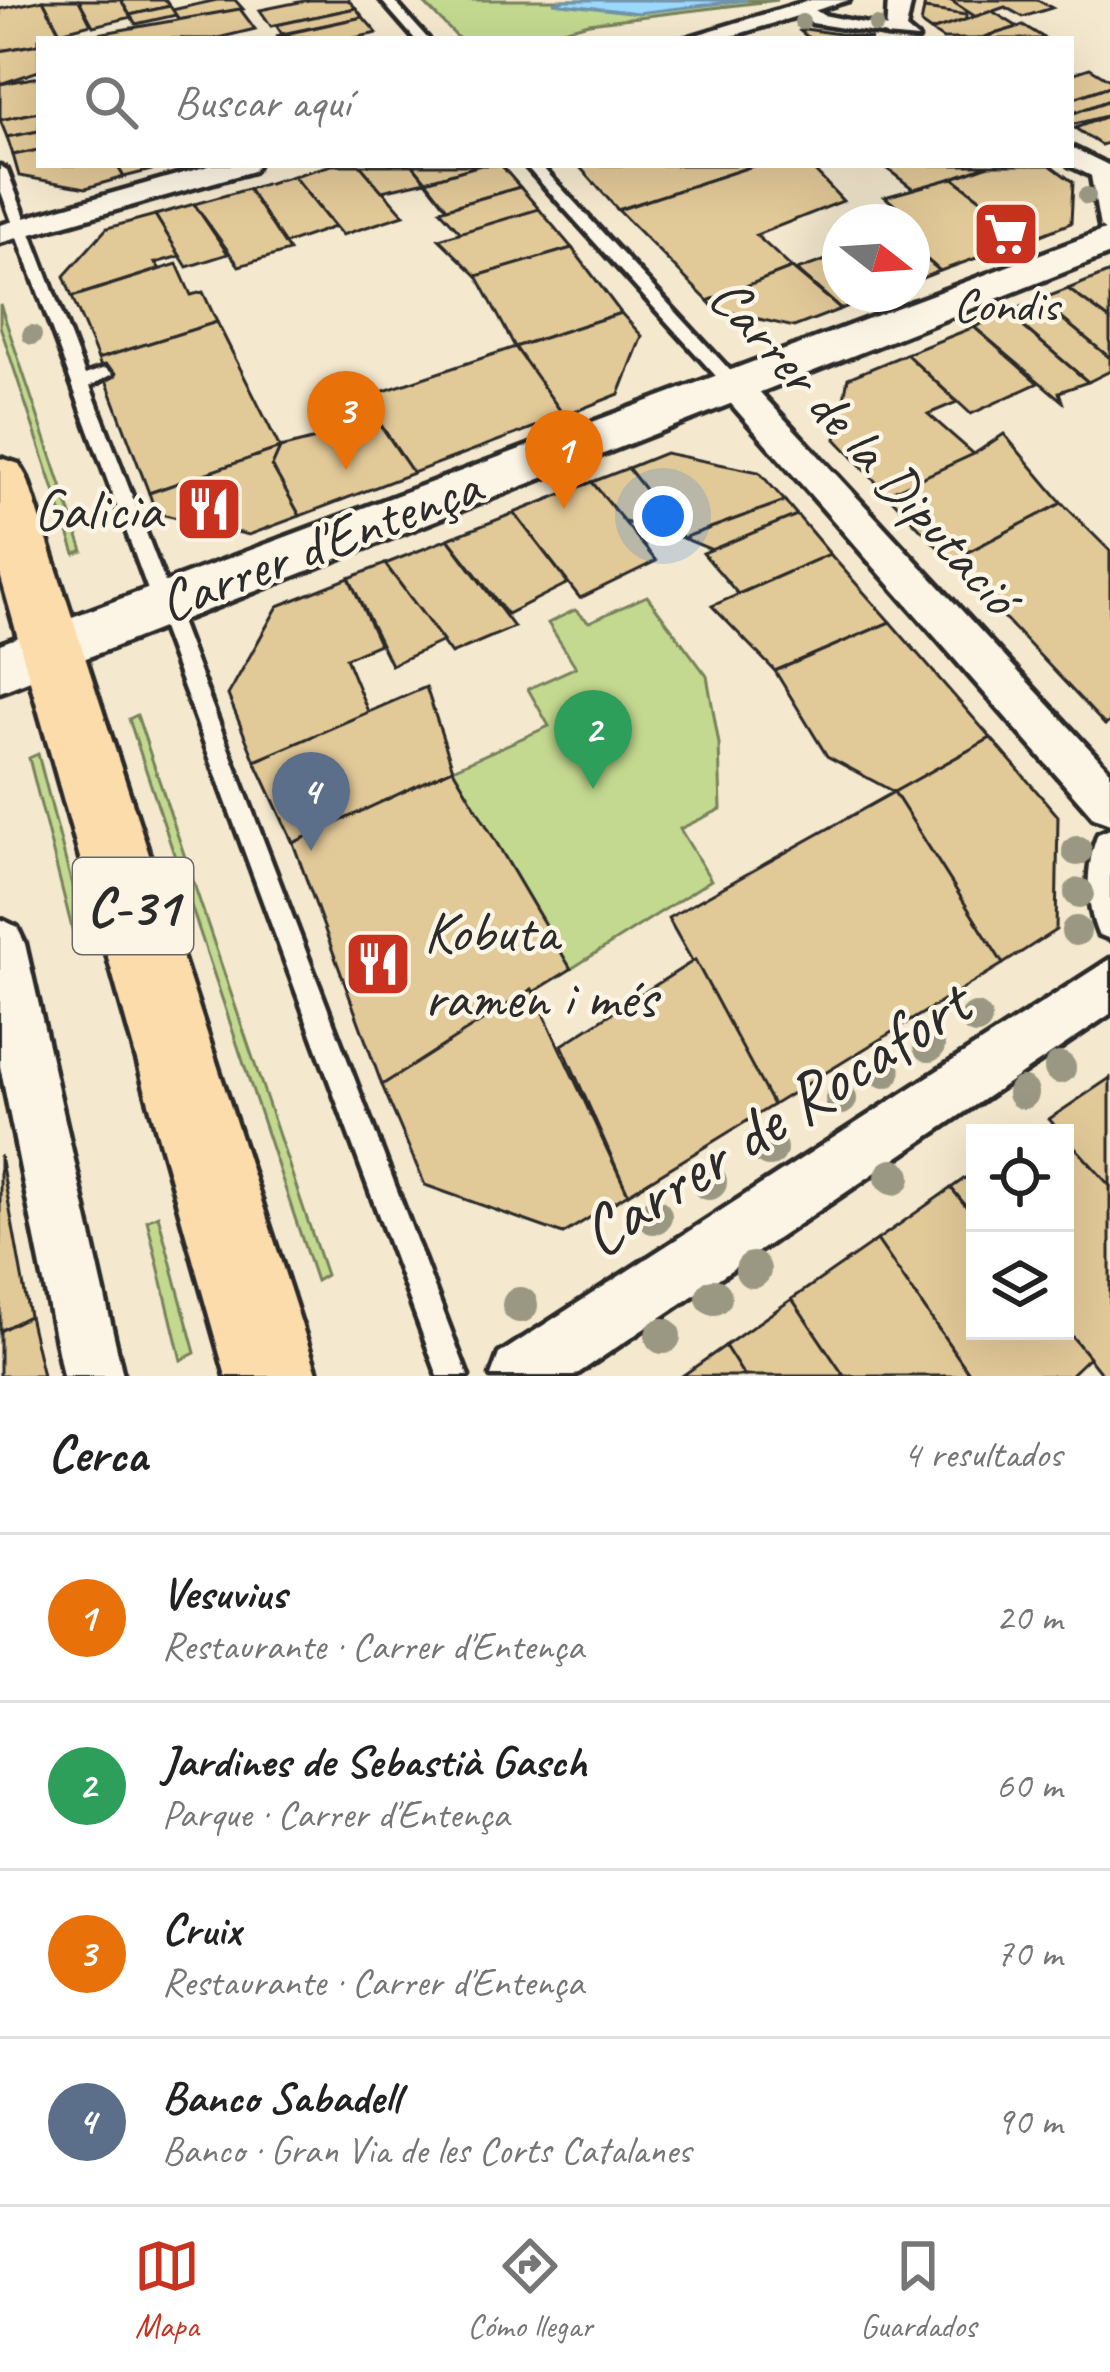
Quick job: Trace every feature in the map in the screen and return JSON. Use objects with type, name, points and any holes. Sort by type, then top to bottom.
[{"type":"main road","name":"Carrer d'Entença","points":[[27,657],[731,382],[1110,240]]},
{"type":"main road","name":"C-31","points":[[0,478],[27,657],[272,1376]]},
{"type":"street","points":[[706,36],[837,0]]},
{"type":"street","points":[[805,9],[818,19],[900,35],[900,0]]},
{"type":"street","points":[[1074,157],[1106,177],[1110,226]]},
{"type":"street","points":[[11,231],[232,168]]},
{"type":"street","name":"Carrer de la Diputació","points":[[731,382],[1110,803]]},
{"type":"street","points":[[1109,908],[1105,860],[1110,844]]},
{"type":"street","points":[[0,944],[92,1376]]},
{"type":"street","name":"Carrer de Rocafort","points":[[521,1376],[1110,984]]},
{"type":"lane","points":[[387,0],[419,36]]},
{"type":"lane","name":"Carrer de la Diputació","points":[[535,168],[731,382]]},
{"type":"lane","points":[[0,170],[11,231],[79,384],[164,604],[453,1376]]},
{"type":"lane","points":[[79,384],[105,374]]},
{"type":"green space","points":[[421,0],[778,0],[589,23],[540,36],[456,36]]},
{"type":"green space","points":[[0,304],[83,551],[75,554],[0,326]]},
{"type":"green space","points":[[647,596],[707,676],[719,744],[721,809],[680,829],[711,880],[571,969],[453,769],[549,726],[528,689],[576,667],[548,623],[575,610],[589,622]]},
{"type":"green space","points":[[137,715],[326,1275],[316,1281],[129,719]]},
{"type":"green space","points":[[38,754],[87,943],[77,948],[29,758]]},
{"type":"green space","points":[[158,1215],[195,1353],[181,1360],[147,1220]]},
{"type":"water","points":[[747,0],[638,13],[553,3]]},
{"type":"building","points":[[43,0],[79,0],[91,24],[60,32]]},
{"type":"building","points":[[43,0],[61,36],[36,36],[36,45],[0,51],[0,9]]},
{"type":"building","points":[[79,0],[121,0],[132,17],[93,26]]},
{"type":"building","points":[[121,0],[166,0],[170,6],[130,15]]},
{"type":"building","points":[[235,0],[243,9],[179,20],[172,10]]},
{"type":"building","points":[[309,0],[348,0],[356,8],[271,26],[260,10]]},
{"type":"building","points":[[925,0],[950,0],[967,10],[964,15],[924,9]]},
{"type":"building","points":[[950,0],[1037,0],[1052,8],[1023,17],[1005,7],[976,17]]},
{"type":"building","points":[[170,6],[176,15],[136,24],[130,15]]},
{"type":"building","points":[[356,8],[363,17],[282,34],[276,25]]},
{"type":"building","points":[[240,9],[255,29],[226,36],[86,36]]},
{"type":"building","points":[[924,9],[966,15],[966,20],[931,31],[921,24]]},
{"type":"building","points":[[992,11],[1018,27],[988,36],[938,36],[931,31]]},
{"type":"building","points":[[363,17],[377,33],[364,36],[276,36]]},
{"type":"building","points":[[1023,25],[1041,36],[988,36]]},
{"type":"building","points":[[805,29],[852,36],[806,36],[800,31]]},
{"type":"building","points":[[36,45],[36,72],[0,84],[0,51]]},
{"type":"building","points":[[1090,68],[1110,80],[1110,86],[1074,98],[1074,73]]},
{"type":"building","points":[[36,78],[36,113],[0,120],[0,84]]},
{"type":"building","points":[[1110,86],[1110,100],[1074,113],[1074,98]]},
{"type":"building","points":[[1110,100],[1110,115],[1074,124],[1074,113]]},
{"type":"building","points":[[36,113],[36,132],[7,137],[0,120]]},
{"type":"building","points":[[1110,115],[1110,142],[1101,145],[1075,128]]},
{"type":"building","points":[[36,132],[36,151],[13,155],[7,137]]},
{"type":"building","points":[[36,151],[36,168],[119,168],[124,177],[86,188],[19,176],[13,155]]},
{"type":"building","points":[[119,168],[159,168],[124,177]]},
{"type":"building","points":[[321,168],[363,168],[404,215],[342,235],[293,176]]},
{"type":"building","points":[[363,168],[415,168],[426,181],[382,191]]},
{"type":"building","points":[[415,168],[471,168],[426,181]]},
{"type":"building","points":[[471,168],[504,168],[520,187],[447,208],[426,181]]},
{"type":"building","points":[[581,168],[747,168],[618,210]]},
{"type":"building","points":[[747,168],[812,168],[843,201],[822,204],[822,209],[756,235],[792,268],[708,301],[618,210]]},
{"type":"building","points":[[886,168],[981,168],[916,191]]},
{"type":"building","points":[[981,168],[1054,168],[1073,182],[1071,223],[1033,238],[953,178]]},
{"type":"building","points":[[293,176],[334,227],[285,244],[248,189]]},
{"type":"building","points":[[953,178],[1033,238],[940,271],[930,262],[930,204],[893,204],[885,197]]},
{"type":"building","points":[[520,187],[539,209],[461,233],[440,210]]},
{"type":"building","points":[[248,189],[289,251],[239,266],[194,204]]},
{"type":"building","points":[[194,204],[228,254],[187,267],[155,215]]},
{"type":"building","points":[[539,209],[572,248],[477,276],[439,239]]},
{"type":"building","points":[[155,215],[180,256],[155,263],[160,269],[72,297],[64,276],[107,228]]},
{"type":"building","points":[[572,248],[621,313],[515,347],[477,276]]},
{"type":"building","points":[[822,261],[822,292],[797,270]]},
{"type":"building","points":[[177,264],[191,295],[203,292],[217,322],[98,359],[72,297]]},
{"type":"building","points":[[792,268],[822,293],[822,312],[833,312],[794,327],[715,309],[708,301]]},
{"type":"building","points":[[1110,272],[1110,320],[1068,289]]},
{"type":"building","points":[[1068,289],[1110,320],[1110,358],[1039,300]]},
{"type":"building","points":[[1039,300],[1110,358],[1110,371],[1088,382],[1007,313]]},
{"type":"building","points":[[621,313],[642,336],[619,394],[564,416],[515,347]]},
{"type":"building","points":[[1007,313],[1088,382],[1059,392],[1062,401],[974,327]]},
{"type":"building","points":[[217,322],[280,448],[149,493],[98,359]]},
{"type":"building","points":[[974,327],[1038,383],[971,414],[906,354]]},
{"type":"building","points":[[515,347],[564,416],[413,473],[363,398]]},
{"type":"building","points":[[906,354],[957,402],[928,414],[974,454],[887,494],[836,439],[848,378]]},
{"type":"building","points":[[379,423],[413,473],[300,516],[272,466],[280,448]]},
{"type":"building","points":[[1004,434],[1062,503],[951,561],[887,494],[974,454]]},
{"type":"building","points":[[280,448],[272,466],[300,516],[249,535],[156,513],[149,493]]},
{"type":"building","points":[[665,453],[759,472],[785,501],[683,538],[628,468]]},
{"type":"building","points":[[628,468],[683,538],[621,521],[592,482]]},
{"type":"building","points":[[592,482],[656,561],[580,598],[514,513]]},
{"type":"building","points":[[785,501],[797,515],[712,550],[683,538]]},
{"type":"building","points":[[1062,503],[1110,551],[1110,722],[1105,725],[951,561]]},
{"type":"building","points":[[514,513],[568,583],[507,614],[448,539]]},
{"type":"building","points":[[797,515],[830,554],[738,594],[703,553]]},
{"type":"building","points":[[448,539],[514,627],[451,654],[385,564]]},
{"type":"building","points":[[830,554],[890,622],[775,671],[712,606]]},
{"type":"building","points":[[385,564],[443,641],[391,665],[349,578]]},
{"type":"building","points":[[349,578],[379,644],[346,658],[369,714],[255,761],[228,695],[278,606]]},
{"type":"building","points":[[890,622],[991,738],[894,792],[827,756],[775,671]]},
{"type":"building","points":[[426,687],[453,769],[293,843],[255,761]]},
{"type":"building","points":[[991,738],[1058,816],[1056,930],[1003,964],[894,792]]},
{"type":"building","points":[[453,769],[571,969],[382,1085],[293,843]]},
{"type":"building","points":[[894,792],[1003,964],[773,1105],[668,918]]},
{"type":"building","points":[[695,960],[773,1105],[628,1194],[562,1045]]},
{"type":"building","points":[[532,989],[628,1194],[563,1234],[425,1185],[382,1085]]},
{"type":"building","points":[[1110,1078],[1110,1186],[1074,1146],[1074,1124],[1054,1124],[1049,1119]]},
{"type":"building","points":[[1074,1146],[1110,1186],[1110,1376],[1103,1376],[1074,1339]]},
{"type":"building","points":[[0,1155],[29,1316],[0,1331]]},
{"type":"building","points":[[966,1177],[966,1206],[951,1188]]},
{"type":"building","points":[[951,1188],[966,1206],[966,1340],[1074,1339],[1089,1357],[1069,1376],[971,1376],[877,1240]]},
{"type":"building","points":[[877,1240],[971,1376],[844,1376],[792,1299]]},
{"type":"building","points":[[792,1299],[844,1376],[744,1376],[725,1346]]},
{"type":"building","points":[[29,1316],[43,1376],[0,1376],[0,1331]]},
{"type":"building","points":[[725,1346],[744,1376],[682,1376]]},
{"type":"place","name":"Condis","points":[[1006,234]]},
{"type":"place","name":"Cruix","points":[[346,470]]},
{"type":"place","name":"Galicia","points":[[209,509]]},
{"type":"place","name":"Vesuvius","points":[[564,509]]},
{"type":"place","name":"Jardines de Sebastià Gasch","points":[[593,789]]},
{"type":"place","name":"Banco Sabadell","points":[[311,851]]},
{"type":"place","name":"Kobuta ramen i més","points":[[378,964]]}]
